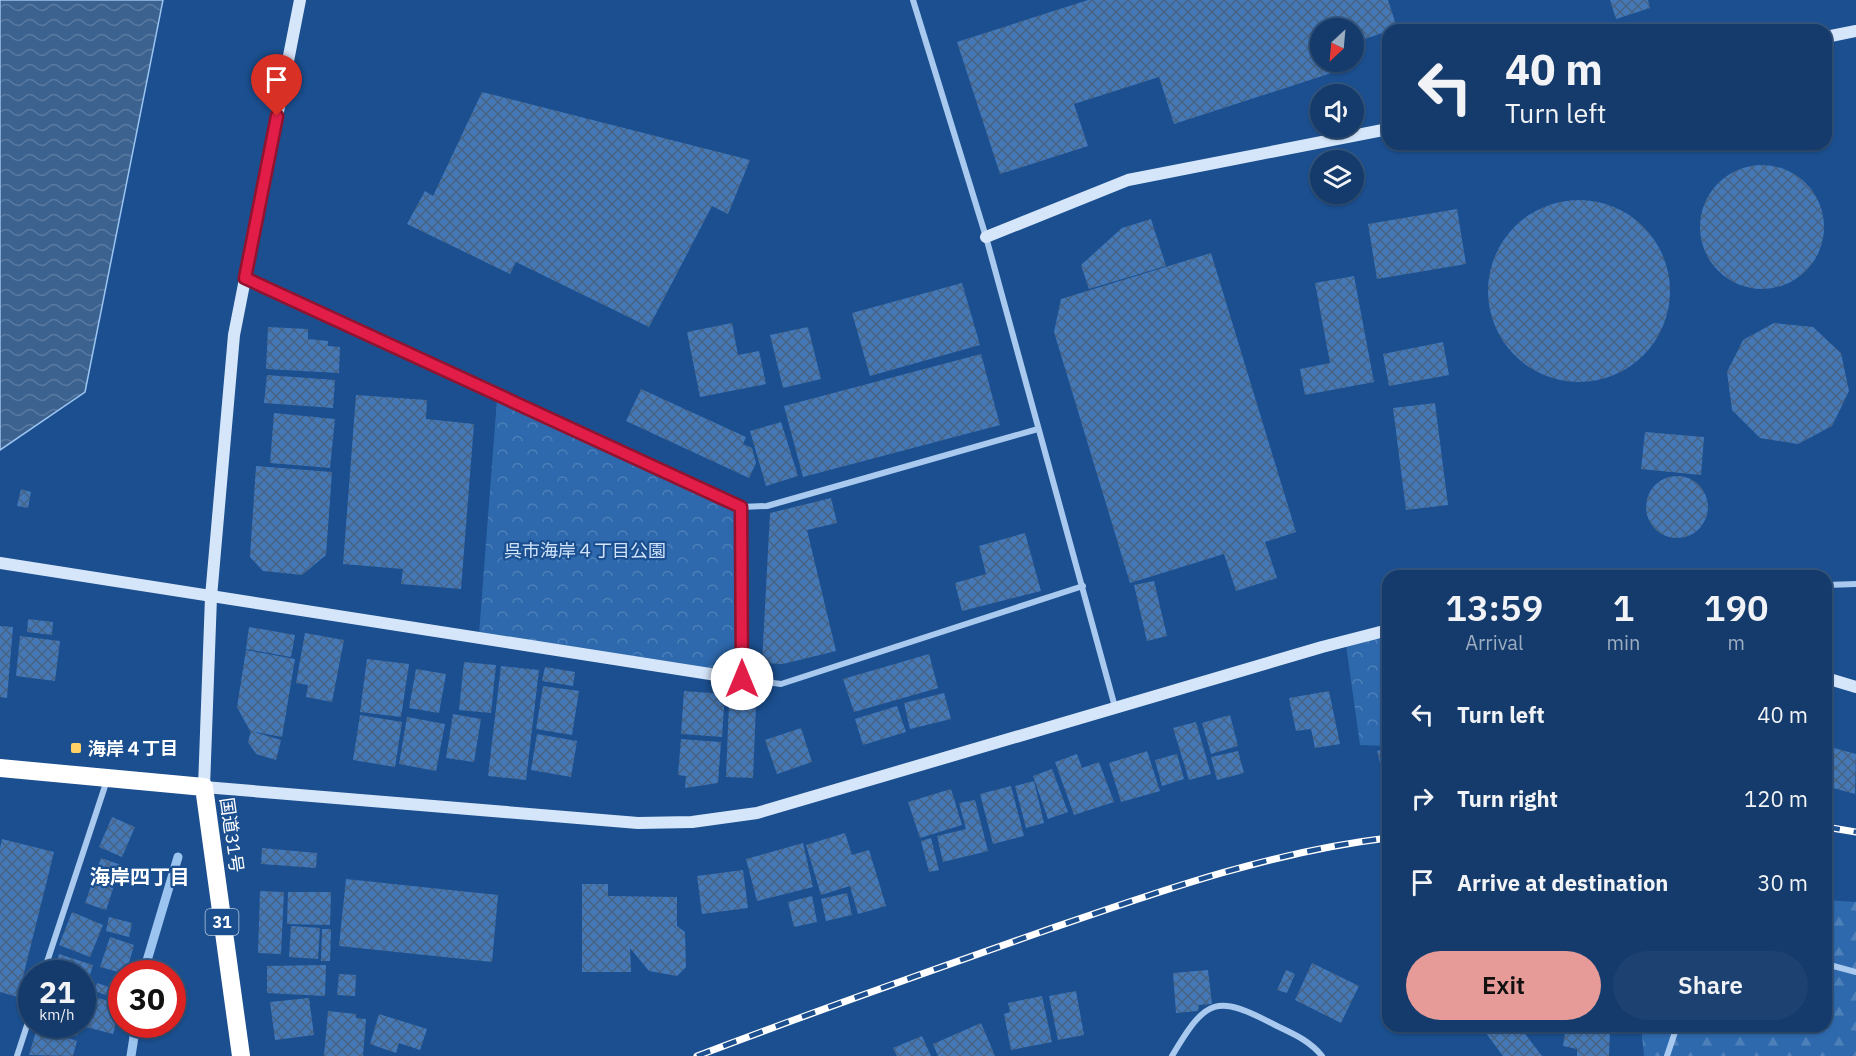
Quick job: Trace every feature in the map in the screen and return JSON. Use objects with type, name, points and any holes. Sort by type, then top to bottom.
[{"type":"highway","name":"国道31号","points":[[0,768],[204,787],[241,1056]]},
{"type":"street","points":[[300,0],[234,335],[211,597],[204,787],[638,823],[692,822],[757,813],[1322,646],[1382,631]]},
{"type":"street","points":[[913,0],[986,237],[1115,707]]},
{"type":"street","points":[[1832,36],[1856,31]]},
{"type":"street","points":[[986,237],[1128,180],[1382,130]]},
{"type":"street","points":[[245,278],[741,507],[767,506],[1038,429]]},
{"type":"street","points":[[741,507],[742,679]]},
{"type":"street","points":[[0,563],[781,684],[1083,586]]},
{"type":"street","points":[[1832,585],[1856,584]]},
{"type":"street","points":[[1832,680],[1856,687]]},
{"type":"street","points":[[48,960],[108,777]]},
{"type":"street","points":[[1832,966],[1856,972]]},
{"type":"street","points":[[1172,1056],[1188,1029],[1201,1014],[1218,1005],[1241,1007],[1313,1044],[1322,1056]]},
{"type":"street","points":[[1667,1056],[1675,1032]]},
{"type":"street","points":[[17,1056],[23,1038]]},
{"type":"green space","name":"呉市海岸４丁目公園","points":[[497,399],[736,510],[738,673],[479,634]]},
{"type":"green space","points":[[1382,636],[1382,746],[1360,745],[1346,645]]},
{"type":"green space","points":[[1832,900],[1856,902],[1856,1056],[1644,1056],[1642,1032],[1832,1032]]},
{"type":"water","points":[[0,0],[163,0],[85,392],[0,450]]},
{"type":"building","points":[[1088,0],[1388,0],[1396,24],[1382,24],[1382,33],[1364,39],[1364,18],[1310,18],[1310,72],[1334,72],[1174,124],[1159,77],[1074,104],[1088,146],[1000,174],[957,42]]},
{"type":"building","points":[[1610,0],[1648,0],[1650,8],[1616,19]]},
{"type":"building","points":[[482,92],[750,160],[728,214],[712,206],[649,327],[516,262],[510,274],[407,224],[425,191],[433,196]]},
{"type":"building","points":[[1762,165],[1786,170],[1797,175],[1806,183],[1814,192],[1819,203],[1824,227],[1819,251],[1814,262],[1806,271],[1797,279],[1786,284],[1762,289],[1738,284],[1727,279],[1718,271],[1710,262],[1705,251],[1700,227],[1705,203],[1710,192],[1718,183],[1727,175],[1738,170]]},
{"type":"building","points":[[1579,200],[1614,207],[1643,227],[1663,256],[1670,291],[1663,326],[1643,355],[1614,375],[1579,382],[1544,375],[1515,355],[1495,326],[1488,291],[1495,256],[1515,227],[1544,207]]},
{"type":"building","points":[[1457,209],[1466,264],[1377,279],[1368,224]]},
{"type":"building","points":[[1151,219],[1166,266],[1089,289],[1081,265],[1122,228]]},
{"type":"building","points":[[1211,253],[1296,532],[1265,542],[1277,578],[1236,591],[1224,554],[1130,583],[1054,332],[1061,299]]},
{"type":"building","points":[[1354,276],[1374,382],[1305,395],[1300,369],[1330,363],[1315,283]]},
{"type":"building","points":[[962,283],[980,345],[870,376],[852,313]]},
{"type":"building","points":[[732,323],[738,355],[759,351],[766,384],[700,397],[687,332]]},
{"type":"building","points":[[1774,323],[1813,327],[1841,353],[1849,391],[1832,426],[1798,444],[1760,438],[1732,410],[1727,372],[1743,340]]},
{"type":"building","points":[[268,327],[308,329],[308,339],[328,341],[328,346],[340,347],[339,373],[266,369]]},
{"type":"building","points":[[808,327],[821,379],[783,388],[770,335]]},
{"type":"building","points":[[1443,342],[1449,375],[1389,386],[1383,354]]},
{"type":"building","points":[[981,354],[1000,425],[803,477],[784,406]]},
{"type":"building","points":[[267,375],[335,380],[333,408],[264,403]]},
{"type":"building","points":[[641,389],[746,437],[743,444],[752,448],[756,463],[749,478],[626,421]]},
{"type":"building","points":[[356,395],[427,400],[426,419],[474,424],[461,589],[401,584],[403,569],[343,564]]},
{"type":"building","points":[[1435,403],[1448,505],[1406,510],[1393,408]]},
{"type":"building","points":[[274,413],[335,419],[330,468],[270,463]]},
{"type":"building","points":[[781,422],[798,476],[766,486],[750,431]]},
{"type":"building","points":[[1645,432],[1704,437],[1701,475],[1641,469]]},
{"type":"building","points":[[256,466],[332,472],[326,555],[302,575],[263,571],[250,557]]},
{"type":"building","points":[[1677,476],[1699,485],[1708,507],[1699,529],[1677,538],[1655,529],[1646,507],[1655,485]]},
{"type":"building","points":[[21,489],[31,492],[28,508],[17,506]]},
{"type":"building","points":[[831,498],[837,523],[807,530],[836,651],[783,664],[762,663],[770,513]]},
{"type":"building","points":[[1025,533],[1041,591],[962,611],[955,583],[986,574],[979,546]]},
{"type":"building","points":[[1154,581],[1167,636],[1147,641],[1134,585]]},
{"type":"building","points":[[28,619],[53,622],[52,635],[27,632]]},
{"type":"building","points":[[0,626],[13,627],[7,698],[0,697]]},
{"type":"building","points":[[249,627],[295,635],[291,657],[246,649]]},
{"type":"building","points":[[305,633],[344,640],[332,702],[306,697],[308,685],[296,683]]},
{"type":"building","points":[[20,636],[60,641],[55,681],[16,676]]},
{"type":"building","points":[[246,650],[295,659],[282,737],[250,731],[237,707]]},
{"type":"building","points":[[929,654],[938,688],[854,712],[843,679]]},
{"type":"building","points":[[367,659],[409,664],[401,717],[360,712]]},
{"type":"building","points":[[464,662],[496,665],[491,713],[459,710]]},
{"type":"building","points":[[501,666],[539,670],[526,780],[488,776]]},
{"type":"building","points":[[545,667],[575,672],[573,686],[542,681]]},
{"type":"building","points":[[416,669],[446,674],[439,713],[409,708]]},
{"type":"building","points":[[543,686],[579,691],[572,735],[536,729]]},
{"type":"building","points":[[684,691],[725,694],[722,737],[681,734]]},
{"type":"building","points":[[1329,691],[1340,744],[1315,748],[1311,729],[1296,731],[1289,698]]},
{"type":"building","points":[[944,693],[951,719],[910,729],[904,703]]},
{"type":"building","points":[[729,703],[756,705],[753,778],[726,777]]},
{"type":"building","points":[[897,706],[906,732],[863,745],[855,719]]},
{"type":"building","points":[[453,714],[481,719],[474,762],[446,758]]},
{"type":"building","points":[[360,715],[402,722],[395,767],[353,760]]},
{"type":"building","points":[[1230,715],[1238,746],[1211,754],[1202,723]]},
{"type":"building","points":[[407,717],[445,724],[436,771],[399,764]]},
{"type":"building","points":[[1196,722],[1211,774],[1189,780],[1173,728]]},
{"type":"building","points":[[801,728],[812,762],[777,774],[765,740]]},
{"type":"building","points":[[251,731],[281,740],[276,760],[256,754],[248,742]]},
{"type":"building","points":[[537,734],[577,741],[571,777],[531,770]]},
{"type":"building","points":[[681,739],[721,742],[718,783],[685,788],[686,776],[678,775]]},
{"type":"building","points":[[1832,748],[1856,754],[1855,794],[1832,788]]},
{"type":"building","points":[[1382,750],[1382,767],[1381,767],[1377,751]]},
{"type":"building","points":[[1147,751],[1160,791],[1121,802],[1109,763]]},
{"type":"building","points":[[1238,751],[1244,773],[1217,780],[1211,757]]},
{"type":"building","points":[[1077,754],[1082,768],[1099,762],[1114,802],[1074,815],[1055,762]]},
{"type":"building","points":[[1177,754],[1184,779],[1162,786],[1155,760]]},
{"type":"building","points":[[1052,769],[1068,812],[1048,819],[1033,776]]},
{"type":"building","points":[[1034,781],[1044,823],[1026,828],[1015,786]]},
{"type":"building","points":[[1011,786],[1024,836],[993,844],[980,794]]},
{"type":"building","points":[[951,789],[962,825],[920,838],[908,802]]},
{"type":"building","points":[[975,800],[988,851],[943,862],[937,836],[966,829],[959,803]]},
{"type":"building","points":[[112,817],[135,827],[122,857],[99,847]]},
{"type":"building","points":[[845,833],[852,855],[869,850],[886,906],[858,914],[850,886],[821,895],[806,845]]},
{"type":"building","points":[[931,838],[939,870],[929,872],[921,841]]},
{"type":"building","points":[[2,839],[54,852],[27,960],[18,960],[18,997],[0,992],[0,848]]},
{"type":"building","points":[[803,843],[813,887],[757,901],[746,859]]},
{"type":"building","points":[[262,848],[317,853],[316,868],[261,864]]},
{"type":"building","points":[[101,858],[121,865],[106,910],[85,903]]},
{"type":"building","points":[[743,870],[748,908],[702,914],[697,876]]},
{"type":"building","points":[[346,879],[498,895],[492,962],[339,946]]},
{"type":"building","points":[[582,884],[608,884],[608,896],[677,897],[677,926],[685,932],[686,967],[677,976],[649,971],[630,948],[631,972],[582,972]]},
{"type":"building","points":[[260,891],[284,892],[281,954],[258,953]]},
{"type":"building","points":[[288,892],[331,892],[330,925],[287,924]]},
{"type":"building","points":[[847,893],[852,915],[826,921],[821,899]]},
{"type":"building","points":[[812,896],[817,922],[794,927],[788,902]]},
{"type":"building","points":[[72,912],[103,925],[90,957],[59,945]]},
{"type":"building","points":[[109,917],[132,923],[129,937],[106,931]]},
{"type":"building","points":[[291,926],[320,928],[318,959],[289,957]]},
{"type":"building","points":[[322,929],[331,929],[330,961],[321,961]]},
{"type":"building","points":[[110,937],[134,945],[130,960],[108,960],[108,969],[100,967]]},
{"type":"building","points":[[59,954],[78,960],[57,960]]},
{"type":"building","points":[[1312,963],[1359,986],[1341,1023],[1295,1000]]},
{"type":"building","points":[[326,965],[325,996],[267,993],[267,966]]},
{"type":"building","points":[[1208,970],[1212,1004],[1199,1005],[1198,1011],[1176,1013],[1173,973]]},
{"type":"building","points":[[1286,970],[1295,974],[1287,993],[1277,990]]},
{"type":"building","points":[[339,974],[356,975],[355,996],[337,995]]},
{"type":"building","points":[[97,983],[108,987],[106,995],[96,992]]},
{"type":"building","points":[[1076,991],[1084,1035],[1058,1040],[1049,996]]},
{"type":"building","points":[[1042,996],[1052,1042],[1011,1050],[1004,1014],[1010,1012],[1008,1003]]},
{"type":"building","points":[[96,998],[108,1001],[108,1033],[96,1030]]},
{"type":"building","points":[[309,998],[314,1035],[275,1040],[270,1002]]},
{"type":"building","points":[[328,1011],[356,1014],[356,1018],[366,1019],[363,1056],[324,1056]]},
{"type":"building","points":[[379,1014],[427,1029],[420,1050],[399,1043],[396,1053],[370,1044]]},
{"type":"building","points":[[981,1023],[995,1056],[938,1056],[933,1044]]},
{"type":"building","points":[[1524,1032],[1542,1056],[1503,1056],[1486,1033]]},
{"type":"building","points":[[1565,1032],[1610,1032],[1609,1056],[1577,1056],[1577,1049],[1563,1046]]},
{"type":"building","points":[[922,1036],[931,1056],[897,1056],[893,1048]]},
{"type":"building","points":[[34,1038],[68,1038],[77,1041],[73,1056],[29,1055]]},
{"type":"waterway","points":[[147,960],[178,857]]},
{"type":"waterway","points":[[131,1056],[134,1038]]},
{"type":"railway","points":[[1832,828],[1856,832]]},
{"type":"railway","points":[[697,1056],[910,978],[1167,889],[1299,853],[1382,839]]},
{"type":"place","name":"海岸４丁目","points":[[76,748]]},
{"type":"district","name":"海岸四丁目","points":[[140,876]]},
{"type":"route","points":[[277,116],[245,278],[741,507],[742,679]]}]
